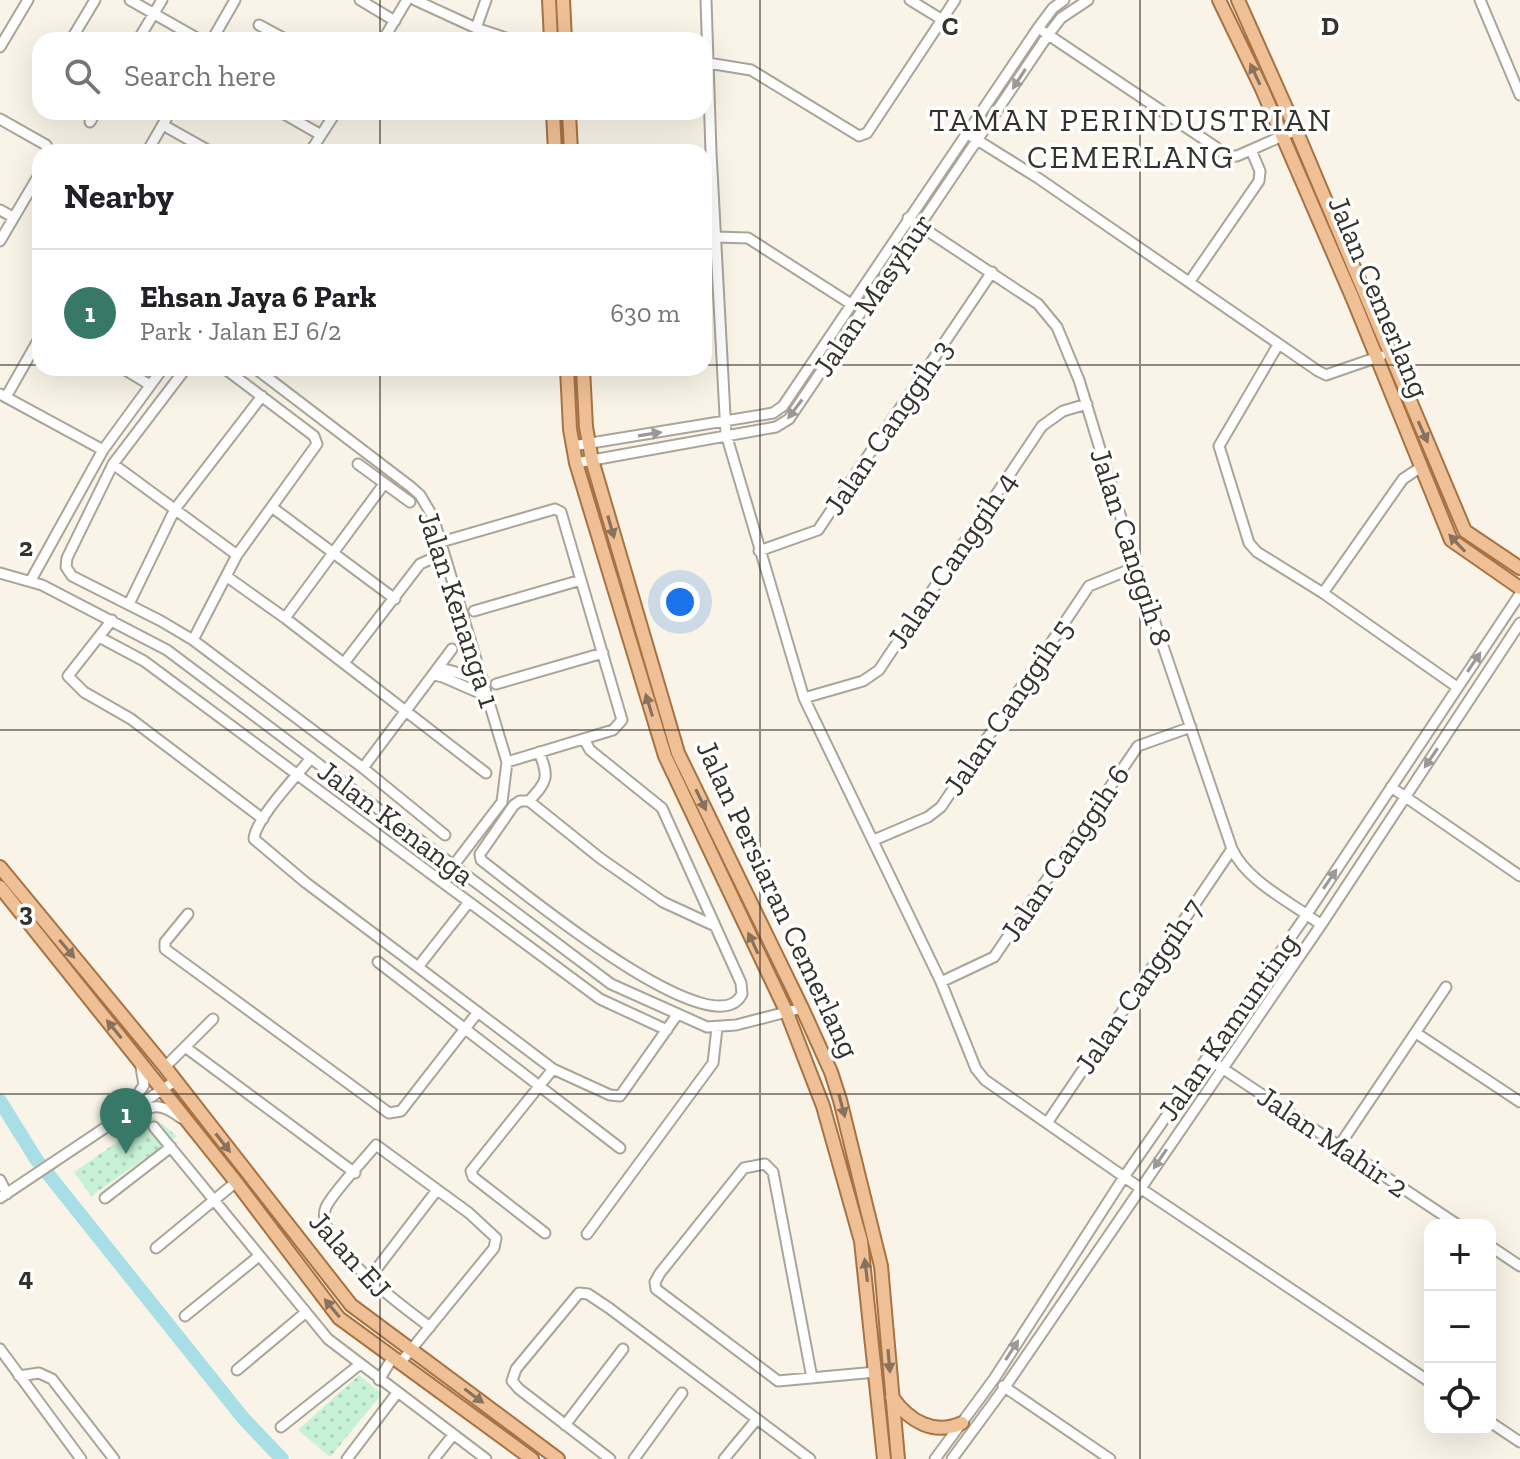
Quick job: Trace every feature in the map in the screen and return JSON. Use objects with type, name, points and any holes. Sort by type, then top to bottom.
[{"type":"main road","points":[[549,0],[551,32]]},
{"type":"main road","points":[[563,0],[565,32]]},
{"type":"main road","name":"Jalan Cemerlang","points":[[1219,0],[1231,20],[1382,356],[1465,531],[1520,568]]},
{"type":"main road","name":"Jalan Cemerlang","points":[[1238,0],[1296,130],[1451,540],[1520,588]]},
{"type":"main road","points":[[553,120],[555,144]]},
{"type":"main road","points":[[569,120],[571,144]]},
{"type":"main road","name":"Jalan Persiaran Cemerlang","points":[[568,376],[576,463],[665,756],[787,1013],[823,1106],[861,1241],[884,1459]]},
{"type":"main road","name":"Jalan Persiaran Cemerlang","points":[[584,376],[592,460],[678,753],[802,1008],[840,1100],[881,1266],[898,1459]]},
{"type":"main road","name":"Jalan EJ","points":[[0,867],[165,1067],[351,1305],[558,1459]]},
{"type":"main road","name":"Jalan EJ","points":[[0,887],[236,1182],[333,1311],[532,1459]]},
{"type":"main road","points":[[892,1397],[907,1415],[924,1425],[946,1428],[962,1423]]},
{"type":"street","points":[[0,47],[28,0]]},
{"type":"street","points":[[76,32],[95,0]]},
{"type":"street","points":[[130,0],[186,32]]},
{"type":"street","points":[[143,32],[162,0]]},
{"type":"street","points":[[217,32],[235,0]]},
{"type":"street","points":[[360,0],[395,21]]},
{"type":"street","points":[[388,32],[407,0]]},
{"type":"street","points":[[415,0],[488,32]]},
{"type":"street","points":[[476,28],[486,0]]},
{"type":"street","points":[[706,0],[707,32]]},
{"type":"street","points":[[910,0],[941,19]]},
{"type":"street","points":[[712,64],[751,70],[859,136],[867,133],[955,0]]},
{"type":"street","name":"Jalan Masyhur","points":[[573,446],[773,413],[783,406],[1038,28],[1053,8],[1064,0]]},
{"type":"street","name":"Jalan Masyhur","points":[[576,463],[776,427],[789,419],[1048,35],[1061,18],[1088,0]]},
{"type":"street","points":[[1480,0],[1520,95]]},
{"type":"street","points":[[259,25],[272,32]]},
{"type":"street","points":[[1038,28],[1229,156],[1237,156],[1296,130]]},
{"type":"street","points":[[0,119],[44,144]]},
{"type":"street","points":[[152,144],[166,120]]},
{"type":"street","points":[[295,120],[321,135]]},
{"type":"street","points":[[315,144],[331,120]]},
{"type":"street","points":[[710,120],[711,144]]},
{"type":"street","points":[[163,125],[197,144]]},
{"type":"street","points":[[966,133],[1326,375],[1382,356]]},
{"type":"street","points":[[1190,281],[1259,181],[1260,171],[1251,150]]},
{"type":"street","points":[[712,162],[726,434],[759,551],[804,698],[941,982],[978,1072],[1140,1188],[1424,1378]]},
{"type":"street","points":[[0,241],[32,186]]},
{"type":"street","points":[[0,210],[13,217]]},
{"type":"street","name":"Jalan Canggih 8","points":[[908,218],[1038,304],[1053,320],[1087,404],[1136,567],[1232,849],[1249,873],[1321,925]]},
{"type":"street","points":[[715,237],[748,238],[851,304]]},
{"type":"street","name":"Jalan Canggih 3","points":[[759,551],[818,530],[992,272]]},
{"type":"street","points":[[1278,345],[1219,446],[1249,543],[1257,552],[1323,593],[1457,687]]},
{"type":"street","points":[[32,350],[3,395],[103,450]]},
{"type":"street","points":[[135,376],[150,385]]},
{"type":"street","points":[[31,580],[103,450],[157,376]]},
{"type":"street","points":[[180,376],[113,464],[67,558],[66,567],[72,576],[193,640],[363,768],[445,835]]},
{"type":"street","points":[[193,640],[237,555],[315,449],[316,438],[235,376]]},
{"type":"street","name":"Jalan Kenanga 1","points":[[265,376],[420,495],[433,517],[507,762],[502,802],[453,866]]},
{"type":"street","points":[[129,604],[175,509],[262,396]]},
{"type":"street","name":"Jalan Canggih 4","points":[[804,698],[863,681],[879,670],[1044,423],[1063,411],[1087,404]]},
{"type":"street","points":[[113,464],[237,555]]},
{"type":"street","points":[[358,464],[410,502]]},
{"type":"street","points":[[1323,593],[1403,479],[1421,467]]},
{"type":"street","points":[[285,618],[384,484]]},
{"type":"street","points":[[273,508],[395,599]]},
{"type":"street","points":[[441,542],[557,509],[562,515],[623,717],[616,728],[507,762]]},
{"type":"street","points":[[344,663],[420,564],[429,560]]},
{"type":"street","name":"Jalan Canggih 5","points":[[874,840],[928,817],[941,807],[1089,586],[1136,567]]},
{"type":"street","name":"Jalan Kenanga","points":[[0,573],[31,580],[178,657],[603,978],[697,1025],[717,1028],[802,1008]]},
{"type":"street","points":[[226,576],[406,709],[486,773]]},
{"type":"street","points":[[474,611],[581,580]]},
{"type":"street","name":"Jalan Kamunting","points":[[935,1459],[994,1379],[1124,1177],[1307,914],[1520,594]]},
{"type":"street","points":[[112,620],[68,676],[84,692],[131,719],[263,819]]},
{"type":"street","name":"Jalan Kamunting","points":[[952,1459],[1005,1387],[1321,925],[1520,623]]},
{"type":"street","points":[[99,637],[144,661],[600,999],[667,1030]]},
{"type":"street","points":[[363,768],[452,649]]},
{"type":"street","points":[[496,684],[603,653]]},
{"type":"street","points":[[436,672],[445,668],[468,678],[483,680]]},
{"type":"street","points":[[436,672],[489,697]]},
{"type":"street","name":"Jalan Canggih 6","points":[[941,982],[994,957],[1138,746],[1191,727]]},
{"type":"street","points":[[584,739],[590,750],[662,808],[741,983],[741,997],[726,1006],[713,1008],[700,1005],[616,962],[480,857],[514,805],[529,801],[600,858],[663,902],[715,926]]},
{"type":"street","points":[[529,801],[546,780],[546,770],[539,752]]},
{"type":"street","points":[[311,758],[263,819],[253,835],[256,842],[553,1069],[610,1095],[620,1096],[677,1015]]},
{"type":"street","points":[[1391,787],[1520,876]]},
{"type":"street","name":"Jalan Canggih 7","points":[[1047,1123],[1232,849]]},
{"type":"street","points":[[418,967],[484,889]]},
{"type":"street","points":[[188,914],[165,942],[165,949],[389,1113],[401,1111],[478,1012]]},
{"type":"street","points":[[378,962],[620,1148]]},
{"type":"street","points":[[1339,1146],[1446,987]]},
{"type":"street","points":[[165,1067],[213,1019]]},
{"type":"street","points":[[587,1234],[713,1063],[717,1028]]},
{"type":"street","points":[[1416,1033],[1520,1102]]},
{"type":"street","points":[[185,1047],[355,1173]]},
{"type":"street","points":[[118,1118],[144,1085],[144,1075],[135,1055]]},
{"type":"street","name":"Jalan Mahir 2","points":[[1207,1058],[1449,1219]]},
{"type":"street","points":[[545,1233],[473,1177],[471,1171],[553,1069]]},
{"type":"street","points":[[0,1180],[3,1196],[175,1081]]},
{"type":"street","points":[[118,1118],[159,1106],[166,1107],[187,1122]]},
{"type":"street","points":[[154,1127],[328,1339],[486,1459]]},
{"type":"street","points":[[379,1380],[397,1359],[412,1348],[430,1327],[495,1245],[494,1235],[376,1145],[326,1206],[324,1221],[329,1232],[368,1280],[430,1327]]},
{"type":"street","points":[[105,1198],[171,1147]]},
{"type":"street","points":[[812,1378],[773,1172],[765,1164],[744,1168],[660,1273],[655,1286],[778,1381],[812,1378],[876,1372]]},
{"type":"street","points":[[156,1248],[236,1182]]},
{"type":"street","points":[[368,1280],[437,1190]]},
{"type":"street","points":[[1496,1250],[1520,1266]]},
{"type":"street","points":[[185,1316],[259,1256]]},
{"type":"street","points":[[610,1459],[516,1386],[512,1378],[573,1297],[582,1293],[592,1296],[810,1459]]},
{"type":"street","points":[[237,1370],[305,1313]]},
{"type":"street","points":[[0,1349],[81,1459]]},
{"type":"street","points":[[565,1425],[623,1349]]},
{"type":"street","points":[[281,1427],[359,1365]]},
{"type":"street","points":[[19,1376],[39,1373],[52,1379],[114,1459]]},
{"type":"street","points":[[994,1379],[1110,1459]]},
{"type":"street","points":[[347,1459],[397,1393]]},
{"type":"street","points":[[634,1459],[682,1393]]},
{"type":"street","points":[[724,1459],[757,1419]]},
{"type":"street","points":[[1496,1426],[1519,1440]]},
{"type":"street","points":[[434,1459],[453,1435]]},
{"type":"green space","points":[[153,1117],[177,1136],[91,1196],[74,1172]]},
{"type":"green space","points":[[359,1375],[382,1394],[330,1457],[298,1430]]},
{"type":"waterway","points":[[0,1101],[36,1159],[243,1418],[282,1459]]},
{"type":"place","name":"Ehsan Jaya 6 Park","points":[[126,1154]]},
{"type":"district","name":"TAMAN PERINDUSTRIAN CEMERLANG","points":[[1131,138]]}]
